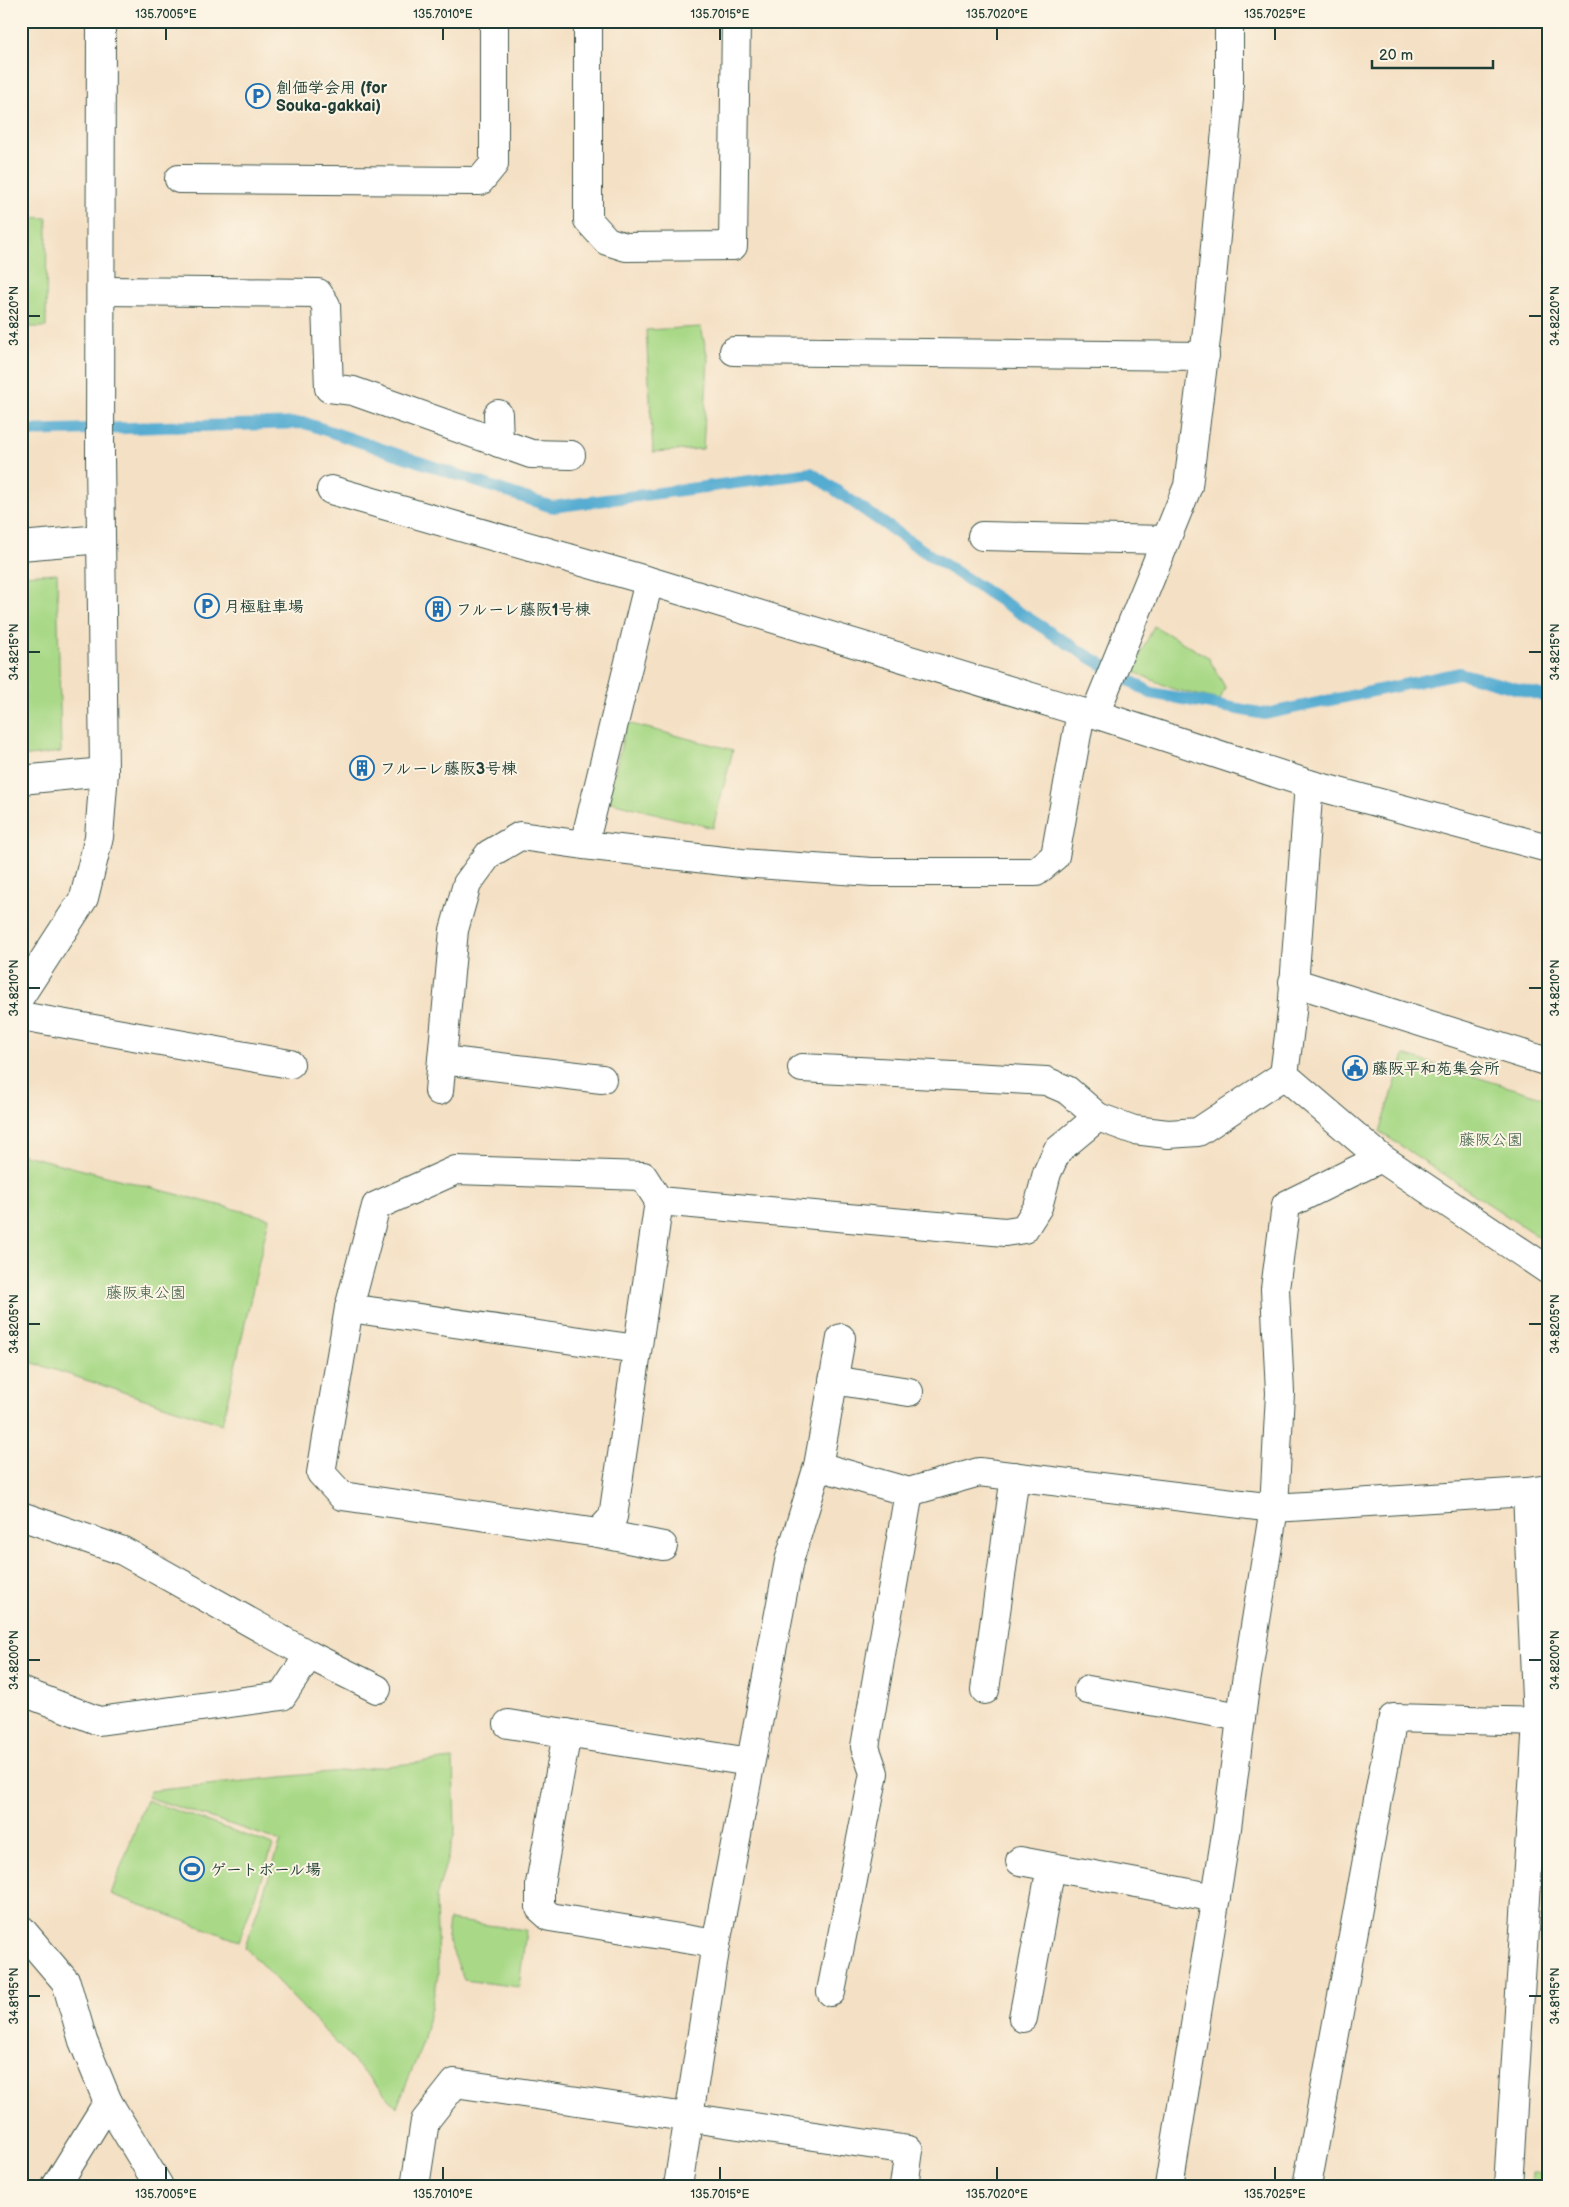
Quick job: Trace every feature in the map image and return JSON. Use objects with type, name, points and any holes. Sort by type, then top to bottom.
[{"type":"street","points":[[21,995],[34,958],[84,898],[99,837],[104,772],[100,456],[101,21]]},
{"type":"street","points":[[179,179],[480,181],[494,164],[494,21]]},
{"type":"street","points":[[588,21],[588,220],[607,241],[626,247],[732,246],[736,21]]},
{"type":"street","points":[[439,1090],[454,930],[467,884],[489,854],[520,836],[741,863],[872,872],[1036,872],[1054,856],[1094,705],[1120,652],[1188,486],[1205,356],[1229,99],[1229,21]]},
{"type":"street","points":[[101,291],[318,293],[326,305],[328,388],[354,391],[531,454],[571,455]]},
{"type":"street","points":[[734,351],[1205,356]]},
{"type":"street","points":[[498,414],[499,443]]},
{"type":"street","points":[[331,490],[1094,705],[1309,784],[1548,848]]},
{"type":"street","points":[[982,536],[1166,540]]},
{"type":"street","points":[[21,546],[101,539]]},
{"type":"street","points":[[584,845],[649,581]]},
{"type":"street","points":[[21,780],[104,772]]},
{"type":"street","points":[[1284,1075],[1309,784]]},
{"type":"street","points":[[1293,982],[1548,1062]]},
{"type":"street","points":[[21,1016],[290,1064]]},
{"type":"street","points":[[442,1060],[602,1079]]},
{"type":"street","points":[[802,1068],[1046,1081],[1067,1090],[1098,1117],[1134,1130],[1168,1134],[1198,1132],[1284,1075]]},
{"type":"street","points":[[1284,1075],[1381,1158],[1548,1270]]},
{"type":"street","points":[[659,1201],[1005,1232],[1024,1229],[1038,1207],[1047,1172],[1057,1151],[1098,1117]]},
{"type":"street","points":[[1169,2186],[1216,1898],[1241,1717],[1274,1508],[1280,1393],[1275,1290],[1286,1205],[1381,1158]]},
{"type":"street","points":[[598,1533],[613,1517],[659,1201],[643,1176],[456,1170],[376,1206],[349,1308],[321,1473],[342,1496],[598,1533],[663,1546]]},
{"type":"street","points":[[349,1308],[637,1349]]},
{"type":"street","points":[[678,2186],[716,1944],[788,1561],[818,1466],[841,1338]]},
{"type":"street","points":[[833,1380],[909,1392]]},
{"type":"street","points":[[818,1466],[909,1492],[979,1472],[1274,1508],[1538,1491],[1537,1722],[1508,2186]]},
{"type":"street","points":[[985,1690],[1015,1476]]},
{"type":"street","points":[[831,1992],[874,1773],[865,1747],[909,1492]]},
{"type":"street","points":[[21,1516],[124,1551],[309,1655],[377,1689]]},
{"type":"street","points":[[21,1691],[99,1721],[282,1696],[309,1655]]},
{"type":"street","points":[[1088,1690],[1241,1717]]},
{"type":"street","points":[[1307,2186],[1393,1718],[1537,1722]]},
{"type":"street","points":[[508,1724],[750,1762]]},
{"type":"street","points":[[567,1733],[540,1884],[540,1908],[550,1917],[716,1944]]},
{"type":"street","points":[[1020,1861],[1216,1898]]},
{"type":"street","points":[[1024,2018],[1051,1867]]},
{"type":"street","points":[[21,1929],[66,1982],[83,2042],[108,2102],[159,2186]]},
{"type":"street","points":[[415,2186],[426,2122],[455,2083],[909,2150],[904,2186]]},
{"type":"street","points":[[56,2186],[108,2102]]},
{"type":"green space","points":[[21,217],[47,218],[46,327],[21,327]]},
{"type":"green space","points":[[701,327],[708,359],[703,449],[653,452],[646,330]]},
{"type":"green space","points":[[57,573],[61,752],[21,757],[21,575]]},
{"type":"green space","points":[[1154,626],[1208,657],[1225,687],[1220,700],[1173,689],[1132,671]]},
{"type":"green space","points":[[627,723],[733,750],[713,828],[607,801]]},
{"type":"green space","name":"藤阪公園","points":[[1404,1055],[1548,1099],[1548,1243],[1380,1132]]},
{"type":"green space","name":"藤阪東公園","points":[[21,1154],[269,1218],[222,1424],[21,1359]]},
{"type":"green space","points":[[453,1759],[455,1832],[436,1898],[438,1975],[423,2043],[397,2107],[245,1947],[281,1841],[147,1797],[150,1791]]},
{"type":"green space","name":"ゲートボール場","points":[[146,1800],[273,1845],[239,1941],[111,1894]]},
{"type":"green space","points":[[449,1920],[526,1930],[519,1987],[464,1980],[447,1937]]},
{"type":"green space","points":[[1532,2173],[1548,2173],[1548,2186],[1531,2186]]},
{"type":"waterway","points":[[21,431],[305,423],[552,507],[811,473],[925,552],[1081,652],[1151,693],[1265,714],[1459,673],[1548,697]]},
{"type":"place","name":"創価学会用 (for Souka-gakkai)","points":[[258,96]]},
{"type":"place","name":"月極駐車場","points":[[207,606]]},
{"type":"place","name":"フルーレ藤阪1号棟","points":[[438,609]]},
{"type":"place","name":"フルーレ藤阪3号棟","points":[[362,768]]},
{"type":"place","name":"藤阪平和苑集会所","points":[[1355,1068]]},
{"type":"place","name":"ゲートボール場","points":[[192,1869]]}]
